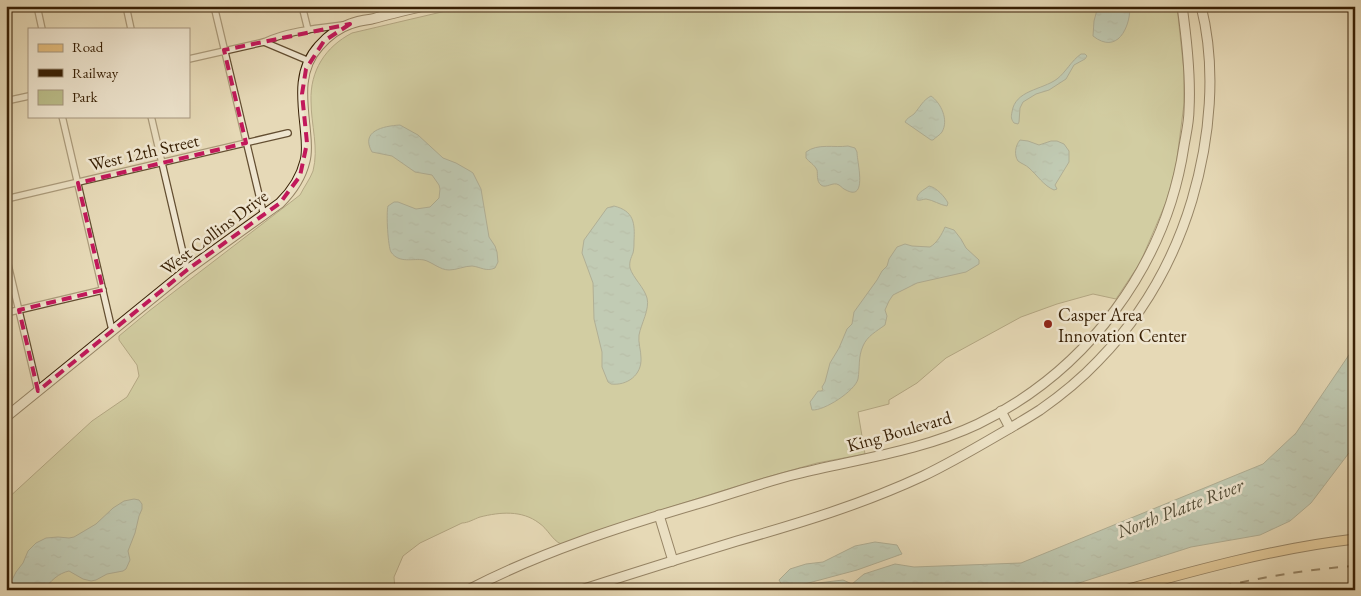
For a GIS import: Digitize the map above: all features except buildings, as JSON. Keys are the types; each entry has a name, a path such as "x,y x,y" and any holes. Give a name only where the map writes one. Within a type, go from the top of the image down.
{"main road":[{"path":"1125,590 1210,566 1355,539"}],"street":[{"path":"37,6 42,28"},
{"path":"126,6 131,28"},
{"path":"214,6 264,216"},
{"path":"302,6 308,30"},
{"name":"West Collins Drive","path":"6,417 187,270 264,216 291,192 306,160 307,143 302,94 304,77 308,61 324,41 338,30 350,24 393,10 424,6"},
{"name":"King Boulevard","path":"468,590 495,576 554,551 659,516 795,474 899,452 957,433 980,423 1020,400 1065,365 1096,335 1126,295 1159,235 1172,201 1180,173 1189,112 1188,56 1182,6"},
{"path":"581,590 808,520 866,500 922,476 974,449 1039,410 1067,389 1098,361 1120,337 1155,287 1184,226 1200,172 1210,97 1208,41 1201,6"},
{"path":"190,59 308,30 350,24"},
{"path":"264,42 308,61"},
{"path":"6,101 28,96"},
{"path":"62,118 112,330"},
{"path":"151,118 187,270"},
{"name":"West 12th Street","path":"6,199 288,134"},
{"path":"6,256 38,391"},
{"path":"6,313 103,290"},
{"path":"1001,410 1010,428"},
{"path":"659,516 673,561"}],"highlighted area":[{"path":"350,24 324,41 306,69 302,94 307,143 300,176 280,203 187,270 38,391 19,310 103,290 78,183 246,143 224,50"}],"green space":[{"path":"467,6 1177,6 1184,72 1184,104 1176,166 1167,200 1140,263 1116,299 1093,294 1021,317 946,358 917,383 889,400 889,404 858,412 865,454 817,463 760,479 561,544 542,525 525,516 503,513 480,517 462,523 420,543 403,556 394,577 395,590 6,590 6,500 92,421 127,397 139,376 137,365 119,340 119,336 300,195 312,174 315,162 311,90 316,70 327,53 334,45 352,33"}],"water":[{"path":"1098,6 1130,7 1125,30 1115,41 1101,41 1093,36"},
{"path":"1081,54 1087,56 1074,65 1066,79 1049,90 1036,94 1023,102 1020,108 1019,122 1018,124 1014,123 1012,114 1018,99 1030,91 1057,79"},
{"path":"931,96 941,107 945,122 942,132 933,140 905,122"},
{"path":"400,125 418,135 443,158 473,173 481,189 489,237 497,252 498,262 495,268 486,269 472,266 446,270 424,260 398,258 391,252 387,215 388,206 398,202 416,209 430,207 439,198 440,189 432,175 415,172 392,156 372,152 369,145 371,134 381,128"},
{"path":"1020,140 1039,145 1051,141 1064,144 1069,151 1069,162 1055,185 1057,189 1054,190 1047,186 1028,167 1018,161 1016,150"},
{"path":"848,146 855,148 857,152 860,179 857,191 845,190 837,184 821,185 818,180 817,170 806,158 806,152 821,147"},
{"path":"929,186 943,195 948,203 947,206 926,199 917,200 919,194"},
{"path":"614,206 626,211 632,219 634,246 630,268 646,294 648,302 639,335 641,364 639,370 628,381 611,384 608,382 602,367 602,352 594,319 593,283 582,253 584,240 607,208"},
{"path":"945,227 954,230 966,248 979,260 979,264 966,272 917,283 893,295 885,310 887,316 885,325 865,342 861,350 856,384 831,404 812,410 810,402 818,391 823,390 822,387 830,363 847,329 852,324 854,312 887,266 897,247 905,244 930,247 937,241"},
{"name":"North Platte River","path":"1355,346 1355,445 1311,503 1290,521 1260,535 1191,547 1057,590 749,590 761,586 783,587 779,580 790,569 806,564 823,562 855,546 875,542 897,545 902,554 857,570 801,585 843,580 852,584 864,574 895,564 914,567 1021,563 1263,464 1296,433"},
{"path":"139,500 142,504 142,509 128,551 130,560 126,569 91,581 69,571 55,578 44,590 6,590 6,587 23,563 28,551 36,543 46,538 74,537 96,524 113,508 124,501"}],"railway":[{"path":"1205,590 1317,569 1355,566"},
{"path":"1326,590 1355,586"}],"place":[{"name":"Casper Area Innovation Center","path":"1048,324"}]}
